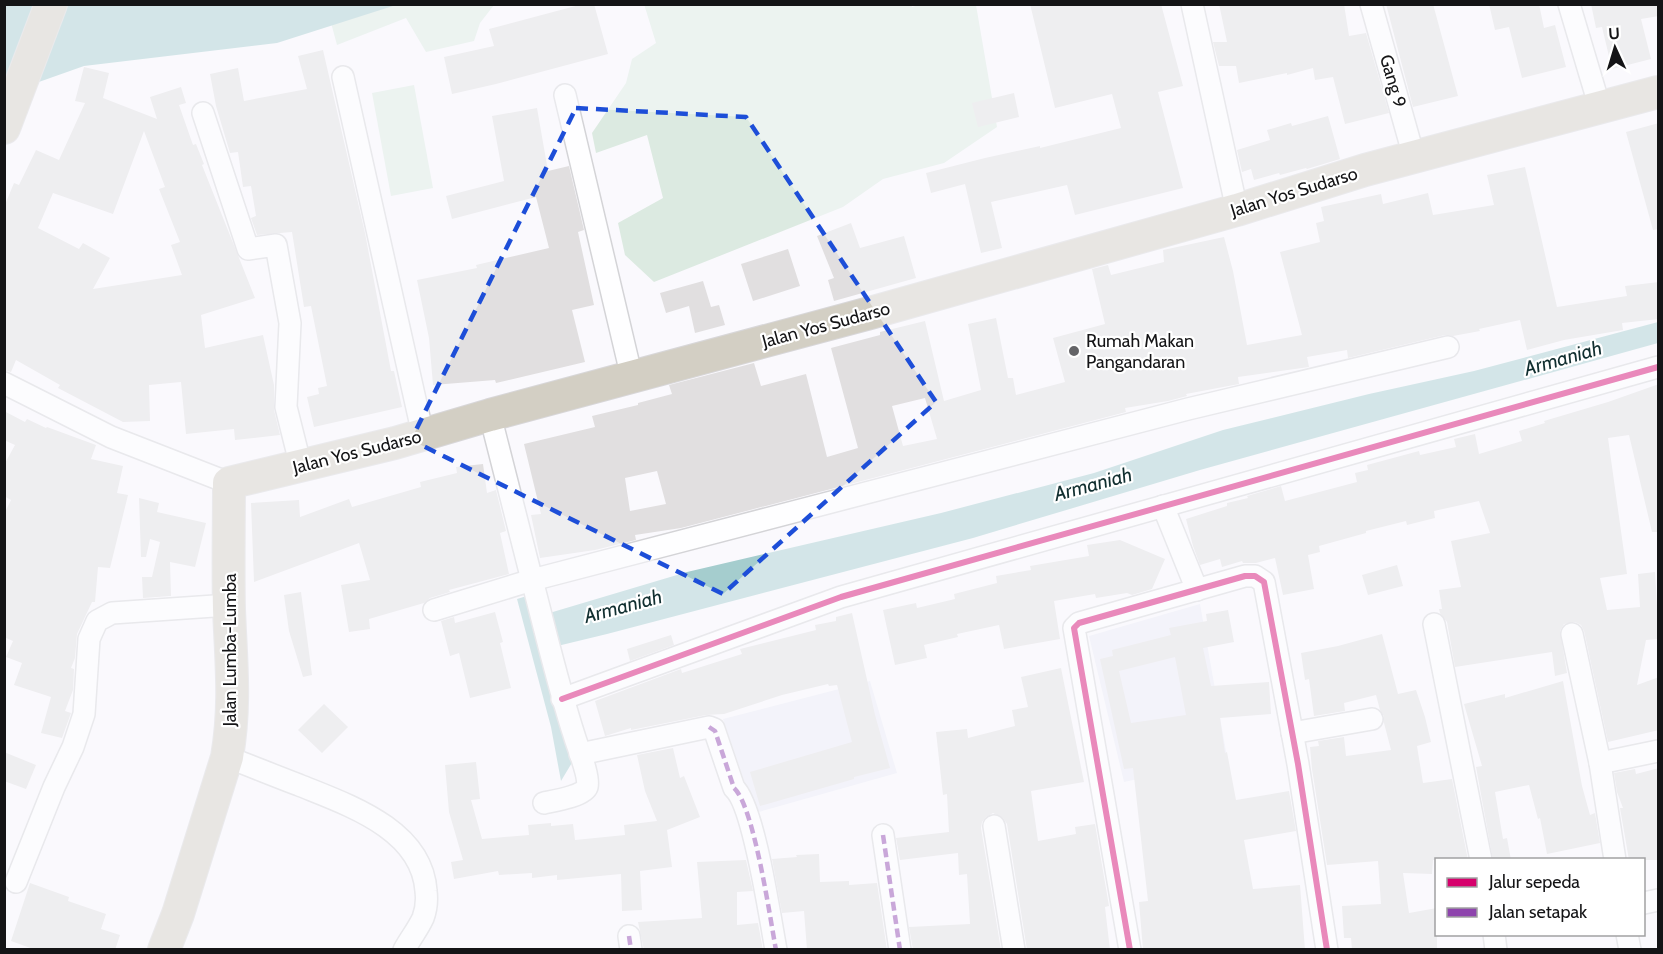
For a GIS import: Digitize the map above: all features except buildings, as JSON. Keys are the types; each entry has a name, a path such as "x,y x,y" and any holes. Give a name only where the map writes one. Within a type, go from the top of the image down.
{"highway":[{"path":"6,124 51,4"},
{"name":"Jalan Yos Sudarso","path":"228,483 301,467 632,378 1237,210 1414,157 1659,92"},
{"name":"Jalan Lumba-Lumba","path":"164,950 178,914 227,757 233,703 228,483"}],"street":[{"path":"1192,4 1237,210"},
{"name":"Gang 9","path":"1371,4 1414,157"},
{"path":"1569,4 1600,108"},
{"path":"343,77 423,435"},
{"path":"565,95 632,378"},
{"path":"203,112 248,249 276,245 290,323 286,407 301,467"},
{"path":"434,610 532,580 1188,409 1448,347"},
{"path":"562,699 841,597 1655,368"},
{"path":"4,383 111,437 228,483"},
{"path":"490,415 562,699 587,782 585,790 581,793 544,803"},
{"path":"1163,506 1197,590"},
{"path":"1130,950 1074,628 1079,623 1245,576 1255,576 1264,582 1292,734 1327,950"},
{"path":"16,882 73,747 84,714 89,639 97,621 112,613 229,605"},
{"path":"1434,624 1481,858"},
{"path":"1572,634 1600,763 1615,858"},
{"path":"1292,734 1372,719"},
{"path":"580,754 709,727 714,729 734,789 740,794 750,821 776,950"},
{"path":"1600,763 1659,751"},
{"path":"227,757 352,806 385,826 405,842 426,877 427,897 423,917 404,950"},
{"path":"994,826 1014,950"},
{"path":"883,835 900,950"}],"highlighted area":[{"path":"576,108 746,117 936,402 723,594 411,440"}],"shaded area":[{"path":"644,4 911,4 912,7 922,4 976,5 997,127 944,163 883,179 843,207 654,282 625,255 618,223 663,198 647,135 596,153 592,133 626,83 632,59 656,43"},
{"path":"352,5 494,5 480,23 474,41 426,52 406,18 337,45 330,19"},
{"path":"414,85 433,188 391,196 372,93"},
{"path":"1200,604 1257,927 1178,770 1124,782 1089,636"},
{"path":"870,681 897,773 755,813 723,719"}],"water":[{"path":"4,5 396,5 277,43 84,66 5,94"},
{"name":"Armaniah","path":"1658,322 1658,343 1200,470 973,538 545,649 573,761 561,781 551,727 517,599 530,595 536,617 687,572 941,513 1094,473 1223,430 1474,371"}],"marked path":[{"path":"709,727 715,731 734,788 748,816 760,864 776,950"},
{"path":"883,835 900,950"},
{"path":"629,936 631,950"}],"cycle path":[{"path":"562,699 841,597 1658,367"},
{"path":"1130,950 1074,628 1079,623 1245,576 1255,576 1264,582 1298,764 1327,950"}],"place":[{"name":"Rumah Makan Pangandaran","path":"1074,351"}]}
